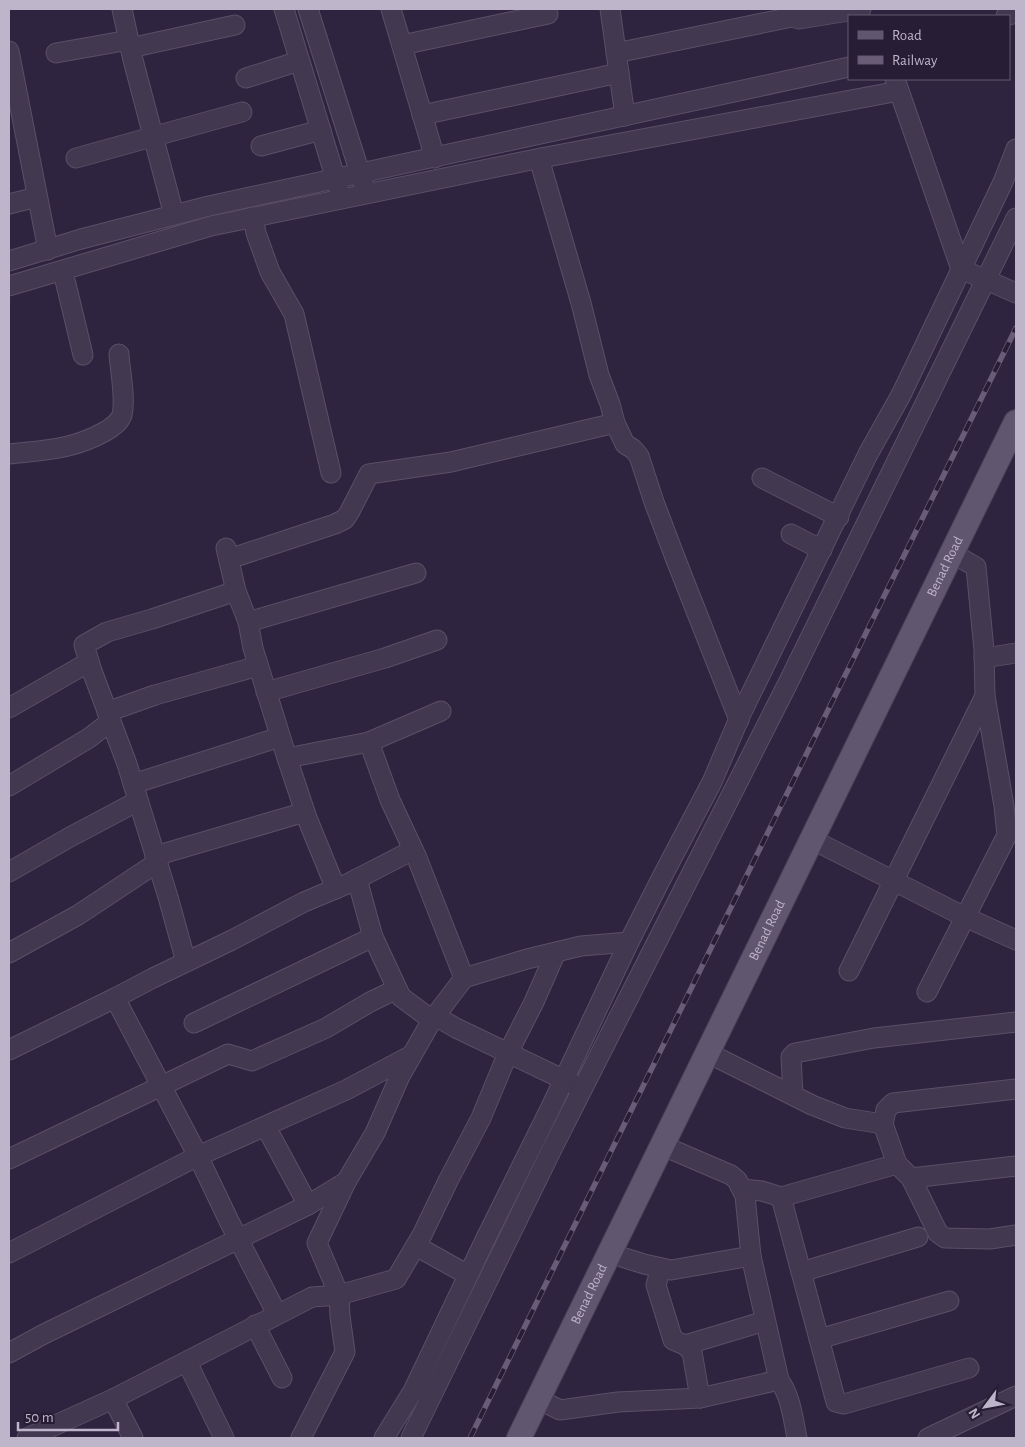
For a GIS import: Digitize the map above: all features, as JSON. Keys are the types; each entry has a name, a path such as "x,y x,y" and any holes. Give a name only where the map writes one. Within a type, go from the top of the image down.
{"main road":[{"name":"Benad Road","path":"519,1438 706,1052 1016,422"}],"street":[{"path":"122,9 174,215"},
{"path":"284,9 342,199"},
{"path":"308,9 366,194"},
{"path":"391,9 435,158"},
{"path":"610,9 625,116"},
{"path":"616,53 792,17 799,20 861,9"},
{"path":"402,45 548,14"},
{"path":"56,53 130,44 236,25"},
{"path":"9,52 15,123 37,197 48,250"},
{"path":"246,78 299,61"},
{"path":"9,261 81,239 193,210 848,68"},
{"path":"422,115 619,73"},
{"path":"9,286 198,230 253,217 897,85 961,269 1016,293"},
{"path":"76,158 242,112"},
{"path":"261,146 321,130"},
{"path":"384,1438 413,1391 629,942 712,782 739,720 868,454 901,395 1003,182 1016,149"},
{"path":"541,158 542,169 581,303 599,375 615,423 625,444 639,456 673,552 739,720"},
{"path":"9,204 37,197"},
{"path":"193,210 198,230"},
{"path":"253,217 256,233 270,272 294,314 331,472"},
{"path":"411,1438 582,1089 788,683 1016,218"},
{"path":"62,270 82,355"},
{"path":"9,453 70,447 114,426 121,417 123,403 119,354"},
{"path":"336,889 305,812 280,737 258,666 248,622 236,591 227,553 335,524 345,519 369,474 451,462 615,423"},
{"path":"762,478 839,517"},
{"path":"790,534 822,550"},
{"path":"927,992 1008,835 985,696 984,658 976,567 952,554"},
{"path":"248,622 416,573"},
{"path":"186,962 136,793 84,644 107,632 236,591"},
{"path":"266,692 385,658 437,640"},
{"path":"984,658 1016,653"},
{"path":"9,708 89,662"},
{"path":"9,786 89,738 109,716 155,695 258,666"},
{"path":"849,971 985,696"},
{"path":"287,758 369,742 440,711"},
{"path":"9,872 70,837 136,793 280,737"},
{"path":"369,742 390,800 413,850 464,978"},
{"path":"9,953 78,915 157,859 305,812"},
{"path":"812,839 965,917 1016,940"},
{"path":"9,1049 232,940 304,902 357,879 413,850"},
{"path":"357,879 373,937 401,997 434,1018 582,1089"},
{"path":"194,1023 373,937"},
{"path":"301,1438 345,1352 339,1295 317,1243 346,1182 375,1133 400,1076 434,1018 464,978 581,946 629,942"},
{"path":"27,1438 188,1362 255,1325 312,1297 339,1295 396,1279 416,1246 481,1118 508,1053 534,1002 556,952"},
{"path":"9,1159 228,1054 252,1061 326,1028 370,1002 397,989"},
{"path":"115,998 198,1156 277,1314"},
{"path":"793,1094 791,1057 795,1052 874,1038 1016,1022"},
{"path":"706,1052 812,1104 845,1118 883,1124"},
{"path":"9,1253 198,1156 346,1090 412,1055"},
{"path":"1016,1089 893,1103 886,1110 883,1124 897,1164 912,1178 938,1233 945,1238 990,1239 1016,1235"},
{"path":"266,1127 308,1205"},
{"path":"661,1146 732,1175 742,1188 745,1196 750,1256 779,1380 785,1389 797,1438"},
{"path":"742,1188 762,1191 781,1197 897,1164"},
{"path":"912,1178 1016,1166"},
{"path":"9,1352 308,1205 346,1182"},
{"path":"781,1197 836,1402 844,1404 969,1368"},
{"path":"801,1272 918,1238"},
{"path":"416,1246 468,1275"},
{"path":"608,1253 671,1270 750,1256"},
{"path":"661,1268 656,1285 673,1340 685,1345 692,1352 700,1398"},
{"path":"819,1338 949,1301"},
{"path":"685,1345 765,1321"},
{"path":"255,1325 282,1378"},
{"path":"188,1362 224,1438"},
{"path":"538,1399 560,1410 618,1402 700,1398 779,1380"},
{"path":"928,1438 1016,1396"},
{"path":"113,1399 133,1438"}],"railway":[{"path":"470,1438 1016,328"}]}
